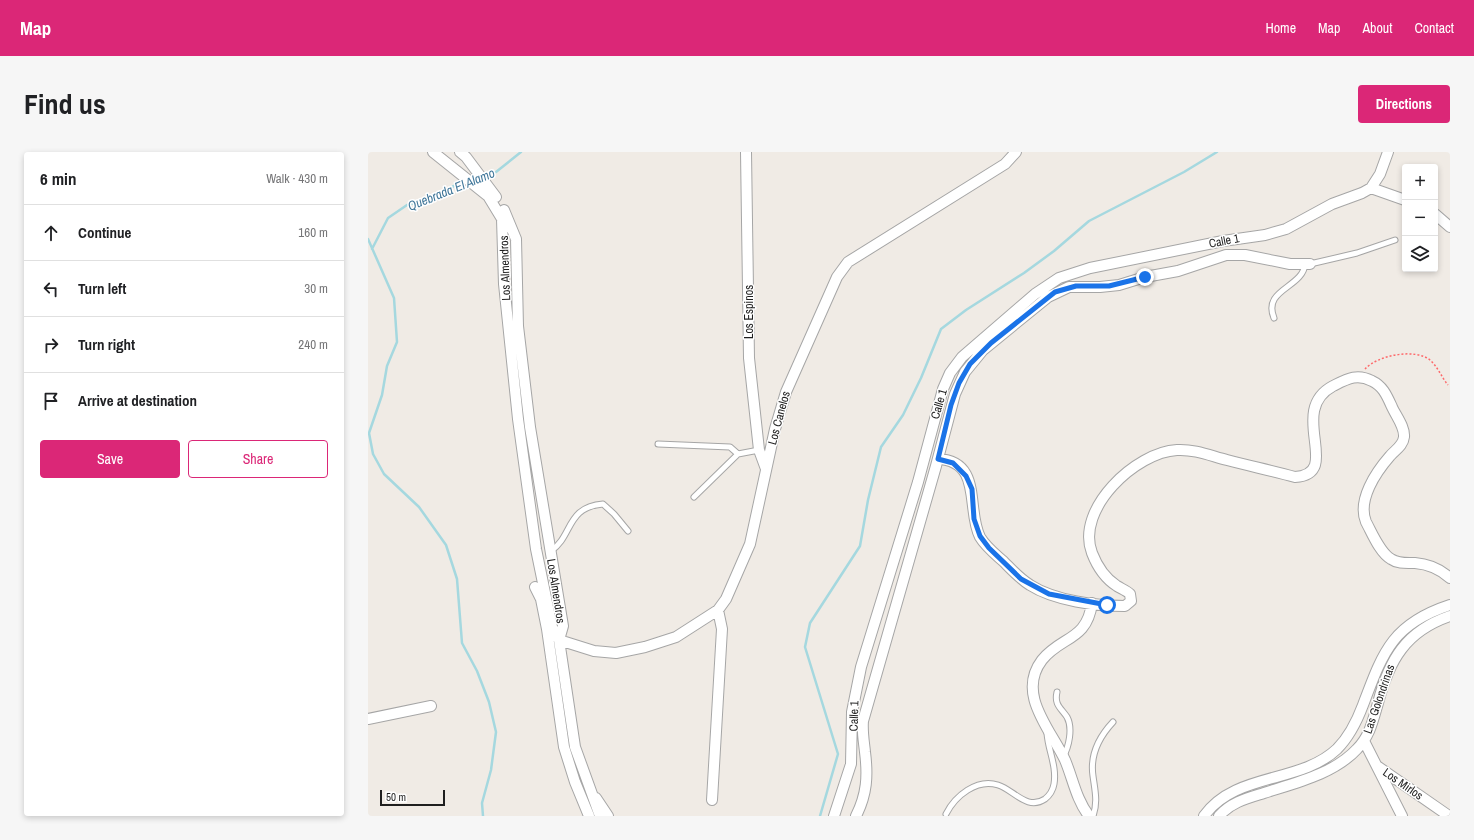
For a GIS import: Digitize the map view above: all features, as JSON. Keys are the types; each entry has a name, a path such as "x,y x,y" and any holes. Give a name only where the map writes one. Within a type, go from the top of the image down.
{"street":[{"name":"Los Almendros","path":"433,152 488,196 501,210 504,284 518,419 536,548 552,627 559,640"},
{"name":"Los Almendros","path":"460,152 480,176 501,210 516,239 518,326 539,488 563,626 559,640"},
{"name":"Los Espinos","path":"746,152 749,358 759,450 766,469"},
{"name":"Los Canelos","path":"559,640 594,651 616,653 645,647 676,636 718,610 726,599 750,544 766,469 786,392 820,312 842,269 848,262 885,238 1005,164 1016,152"},
{"path":"1388,152 1380,174 1371,188 1402,199"},
{"name":"Calle 1","path":"834,816 851,764 854,698 861,667 918,482 943,389 950,372 962,357 1042,288 1069,274 1276,232 1292,226 1332,204 1362,193 1371,188"},
{"path":"1438,217 1450,228"},
{"path":"856,816 864,799 867,782 862,733 863,721 938,459 955,394 970,364 991,343 1055,292 1069,287 1100,287 1119,285 1145,277 1178,271 1226,254 1245,255 1280,263 1307,264"},
{"path":"938,459 953,463 966,476 973,496 973,510 976,528 984,543 1021,579 1039,590 1060,597 1092,603 1125,606 1131,601 1129,592 1114,584 1100,569 1091,552 1089,539 1090,526 1098,506 1110,489 1130,471 1155,454 1179,450 1203,453 1295,477 1304,476 1314,468 1317,460 1317,446 1312,423 1313,411 1318,400 1330,388 1352,376 1360,377 1375,382 1385,392 1404,433 1402,444 1384,463 1370,487 1364,506 1367,522 1384,552 1391,560 1400,563 1427,565 1440,570 1450,578"},
{"path":"528,492 539,488"},
{"path":"535,587 541,599 547,630 564,747 575,782 589,816"},
{"path":"1089,816 1079,800 1063,757 1034,700 1033,686 1036,672 1047,655 1081,630 1088,619 1092,603"},
{"path":"1204,816 1214,804 1226,795 1252,784 1315,763 1336,750 1353,730 1378,664 1390,644 1403,630 1418,619 1450,605"},
{"path":"712,800 722,629 718,610"},
{"name":"Las Golondrinas","path":"1219,816 1227,808 1238,801 1301,781 1340,764 1351,756 1364,741 1371,729 1381,691 1390,665 1395,657 1407,642 1422,630 1450,616"},
{"path":"559,640 575,747 594,794 600,816"},
{"path":"368,719 431,706"},
{"path":"1364,741 1402,816"},
{"name":"Los Mirlos","path":"1377,766 1449,816"},
{"path":"594,794 608,816"}],"lane":[{"path":"1274,318 1271,310 1275,297 1301,276 1307,264 1357,253 1395,240"},
{"path":"658,444 730,447 738,454"},
{"path":"694,497 738,454 759,450"},
{"path":"550,551 556,547 575,517 590,505 603,504 614,514 628,531"},
{"path":"1057,692 1057,704 1067,717 1069,726 1068,747 1063,757"},
{"path":"1093,816 1096,801 1093,770 1094,754 1103,734 1113,722"},
{"path":"946,814 953,803 962,794 984,784 999,786 1014,796 1029,802 1038,802 1046,798 1052,792 1055,779 1047,728"}],"path":[{"path":"1360,377 1368,366 1383,358 1417,355 1425,357 1433,363 1448,385"}],"waterway":[{"name":"Quebrada El Alamo","path":"483,175 496,172 521,152"},
{"path":"820,816 838,754 805,647 810,623 860,546 868,500 881,447 903,415 921,378 941,329 966,310 1024,273 1054,251 1089,221 1184,172 1217,152"},
{"name":"Quebrada El Alamo","path":"372,249 388,218 407,205 419,202 465,181"},
{"path":"368,239 394,298 397,342 387,366 382,395 369,433 373,454 384,474 419,507 446,545 457,579 462,643 477,671 489,702 496,732 491,770 482,803 483,816"}],"route":[{"path":"1107,605 1049,594 1021,579 984,543 980,536 974,519 972,489 966,476 958,466 948,461 938,459 951,405 959,383 970,364 983,350 1055,292 1076,286 1100,287 1119,285 1145,277"}]}
